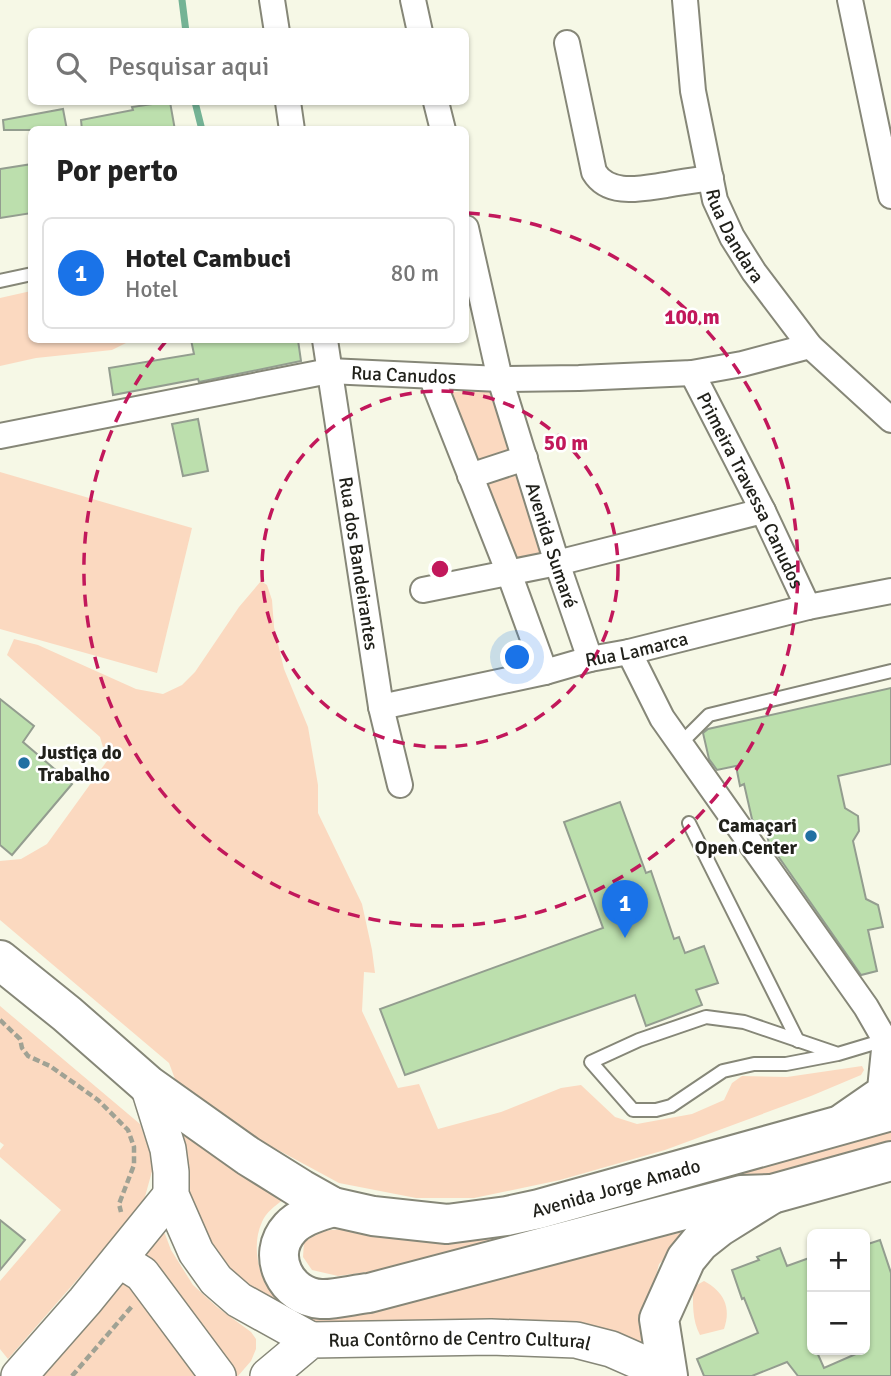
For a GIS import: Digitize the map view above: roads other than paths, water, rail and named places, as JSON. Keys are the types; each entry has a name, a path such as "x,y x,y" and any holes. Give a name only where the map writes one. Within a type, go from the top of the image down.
{"main road":[{"name":"Avenida Jorge Amado","path":"0,960 148,1085 248,1156 333,1206 373,1216 447,1224 507,1216 552,1206 888,1112"},
{"path":"333,1206 300,1219 288,1230 280,1248 279,1264 284,1276 297,1292 320,1299 369,1293 741,1195 772,1194 891,1161"},
{"path":"668,1376 659,1319 686,1259 700,1242 719,1227 772,1194"}],"street":[{"path":"272,0 276,28"},
{"path":"413,0 419,28"},
{"name":"Rua Dandara","path":"685,0 694,91 715,200 732,237 754,272 810,346 891,420"},
{"path":"850,0 884,133 891,196"},
{"path":"567,43 594,172 598,179 612,187 630,190 711,178"},
{"path":"288,105 291,126"},
{"path":"437,105 442,126"},
{"name":"Avenida Sumaré","path":"469,242 500,379 590,659"},
{"name":"Rua dos Bandeirantes","path":"324,343 381,707 400,785"},
{"name":"Rua Canudos","path":"0,436 329,371 500,379 692,373 742,364 810,346"},
{"name":"Primeira Travessa Canudos","path":"692,373 808,607"},
{"path":"430,376 509,573 545,672"},
{"path":"470,475 525,458"},
{"path":"423,590 557,563 763,512"},
{"name":"Rua Lamarca","path":"381,707 545,672 808,607 891,591"},
{"path":"629,652 662,718 888,1039 880,1089 815,1133"},
{"path":"148,1085 169,1149 171,1195 196,1252 216,1280 239,1300 311,1340"},
{"path":"19,1376 120,1260 171,1195"},
{"path":"120,1260 142,1274 218,1376"},
{"name":"Rua Contôrno de Centro Cultural","path":"268,1376 311,1340 491,1337 576,1340 611,1349 645,1364 652,1376"}],"lane":[{"path":"0,281 28,275"},
{"path":"680,744 709,715 891,671"},
{"path":"689,823 798,1041"},
{"path":"838,1055 744,1023 706,1017 639,1040 591,1062 633,1110 656,1110 671,1106 723,1071 754,1064 786,1064 838,1055 888,1039"}],"waterway":[{"path":"182,0 186,28"},
{"path":"196,105 201,126"}],"place":[{"name":"Justiça do Trabalho","path":"24,763"},
{"name":"Camaçari Open Center","path":"811,836"},
{"name":"Hotel Cambuci","path":"625,938"}]}
